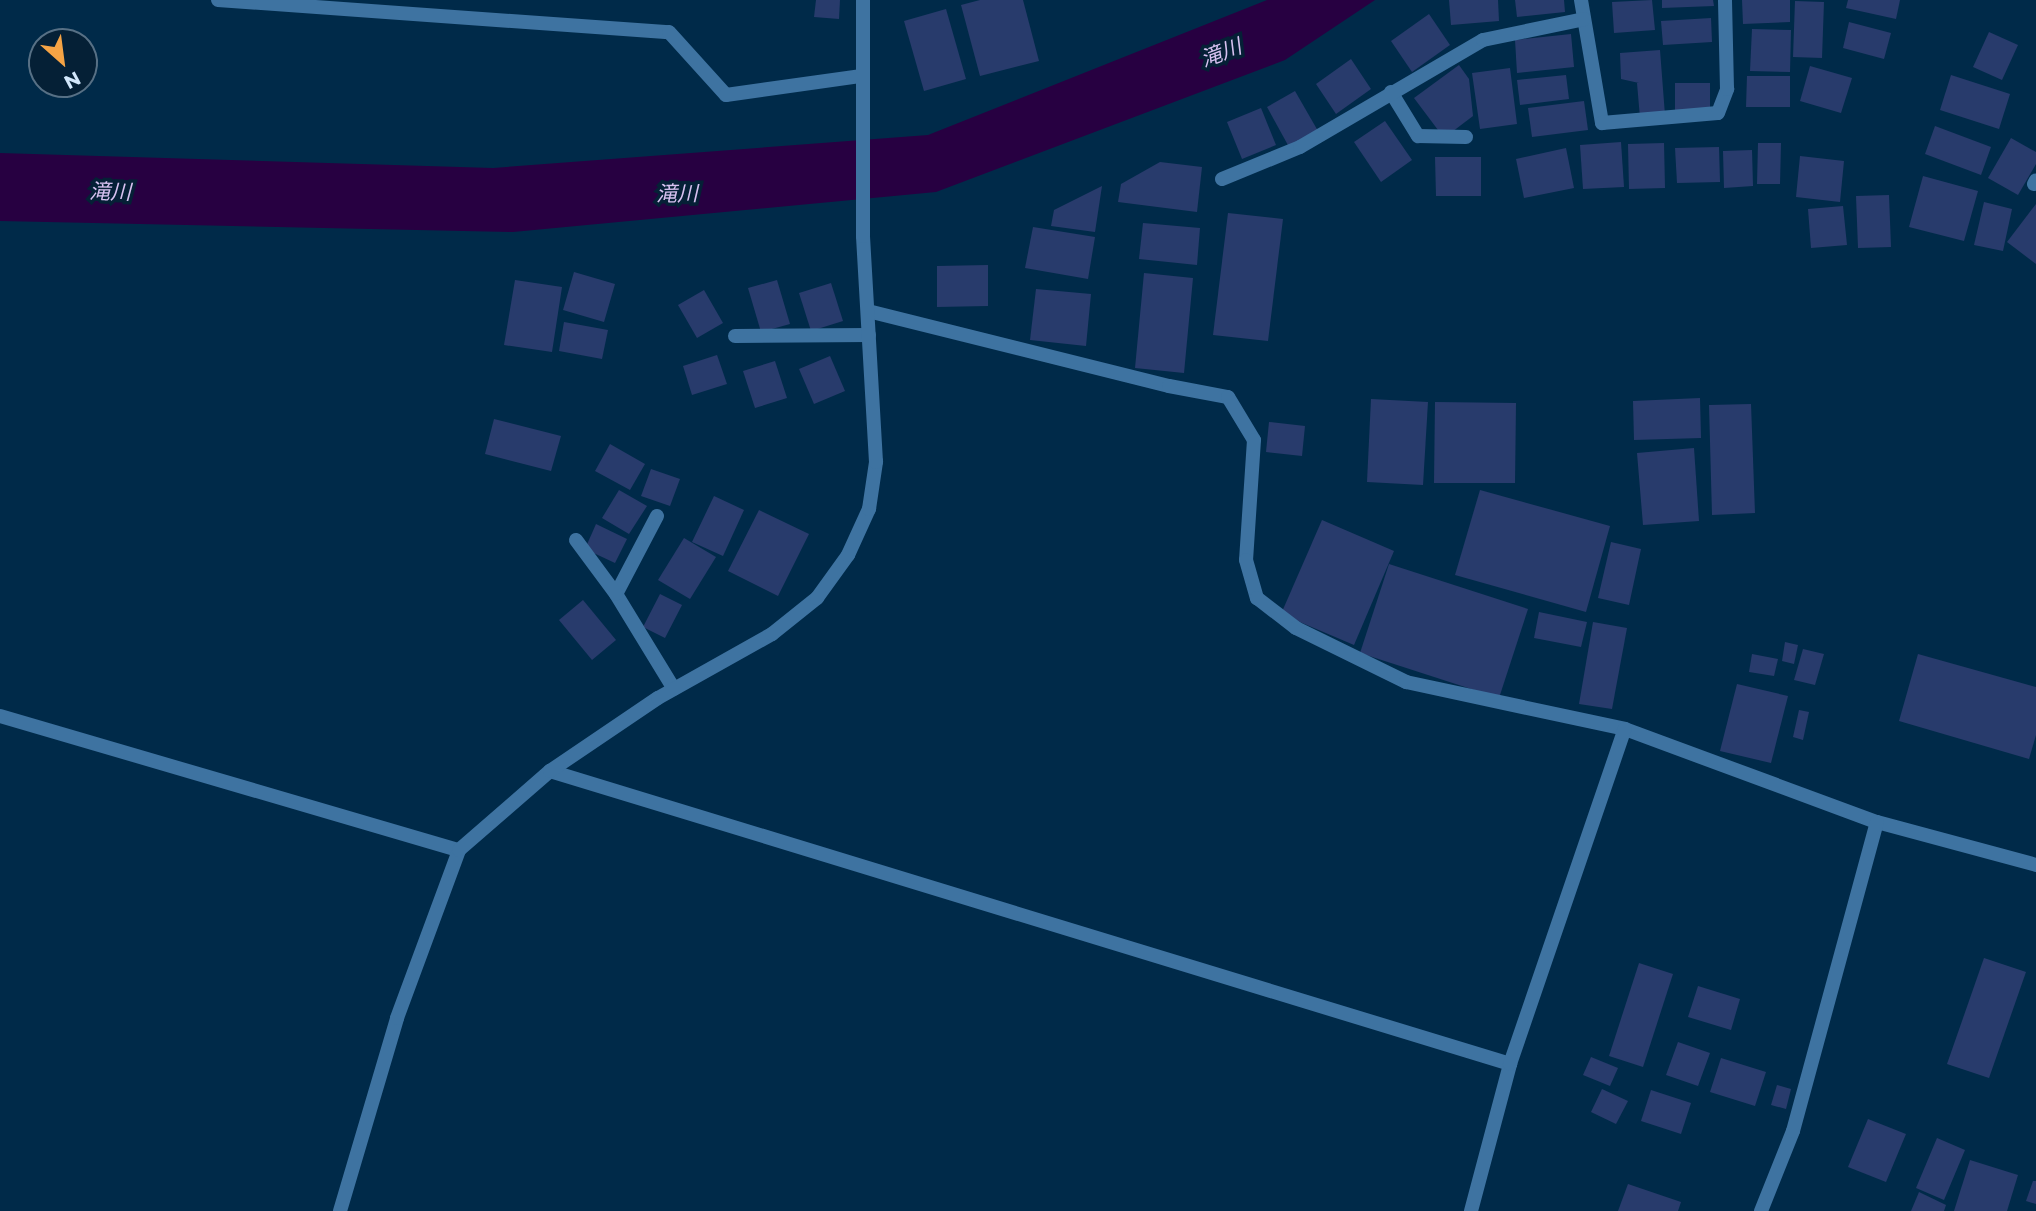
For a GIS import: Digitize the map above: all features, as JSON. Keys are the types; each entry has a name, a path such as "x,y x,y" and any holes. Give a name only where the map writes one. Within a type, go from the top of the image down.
{"street":[{"path":"218,0 669,32 726,94 862,76"},
{"path":"340,1211 397,1018 459,850 550,771 674,689 772,634 817,598 848,555 869,509 876,462 863,236 863,0"},
{"path":"1581,0 1602,123 1718,113 1727,89 1725,0"},
{"path":"1222,179 1300,147 1483,40 1584,19"},
{"path":"1391,92 1418,136 1466,137"},
{"path":"867,312 1169,386 1228,397 1254,440 1247,560 1257,598 1296,628 1406,682 1625,729 1877,822 2036,865"},
{"path":"735,336 869,335"},
{"path":"616,594 657,516"},
{"path":"576,540 616,594 674,689"},
{"path":"0,716 459,850"},
{"path":"1471,1211 1510,1064 1625,729"},
{"path":"550,771 1510,1064"},
{"path":"1761,1211 1793,1131 1877,822"}],"water":[{"name":"滝川","path":"1267,0 1375,0 1285,60 936,192 513,232 0,221 0,153 493,168 928,135"}],"building":[{"path":"816,0 840,0 839,19 814,17"},
{"path":"980,0 1023,0 1039,61 980,76 961,5"},
{"path":"1449,0 1498,0 1499,21 1451,25"},
{"path":"1515,0 1564,0 1565,12 1517,17"},
{"path":"1652,0 1655,30 1614,33 1612,2"},
{"path":"1662,0 1713,0 1714,6 1662,8"},
{"path":"1742,0 1790,0 1790,22 1743,24"},
{"path":"1848,0 1900,0 1896,19 1846,8"},
{"path":"1795,1 1824,2 1822,58 1793,57"},
{"path":"946,9 966,79 924,91 904,21"},
{"path":"1429,14 1450,45 1412,72 1391,41"},
{"path":"1711,18 1712,42 1663,45 1661,21"},
{"path":"1849,22 1891,33 1884,59 1843,48"},
{"path":"1752,29 1791,30 1790,72 1750,71"},
{"path":"1989,32 2018,45 2002,80 1973,67"},
{"path":"1571,34 1574,67 1517,73 1515,40"},
{"path":"1660,50 1665,115 1640,118 1639,83 1621,79 1620,53"},
{"path":"1351,59 1371,89 1336,114 1316,84"},
{"path":"1459,65 1469,79 1473,116 1444,138 1414,98"},
{"path":"1810,66 1852,78 1841,113 1800,101"},
{"path":"1510,68 1517,124 1480,129 1472,73"},
{"path":"1566,75 1569,99 1520,105 1517,80"},
{"path":"1951,75 2010,94 1999,129 1940,110"},
{"path":"1747,76 1790,76 1790,107 1746,107"},
{"path":"1675,83 1710,83 1710,111 1675,111"},
{"path":"1295,91 1318,131 1289,147 1267,107"},
{"path":"1584,101 1588,130 1532,137 1528,108"},
{"path":"1261,108 1276,145 1242,159 1227,122"},
{"path":"1385,121 1412,160 1381,182 1354,142"},
{"path":"1935,126 1991,147 1981,175 1925,154"},
{"path":"2011,138 2036,152 2036,164 2018,195 1988,178"},
{"path":"1621,142 1624,187 1583,189 1580,145"},
{"path":"1664,143 1665,188 1629,189 1628,144"},
{"path":"1758,143 1781,143 1780,184 1757,184"},
{"path":"1719,147 1720,182 1677,183 1675,148"},
{"path":"1566,148 1574,188 1524,198 1516,159"},
{"path":"1752,150 1753,186 1724,188 1723,151"},
{"path":"1800,156 1844,161 1840,202 1796,197"},
{"path":"1435,157 1481,157 1481,196 1436,196"},
{"path":"1160,162 1202,167 1197,212 1118,202 1121,184"},
{"path":"1923,176 1978,191 1964,241 1909,227"},
{"path":"1102,186 1095,232 1051,226 1054,210"},
{"path":"1889,195 1891,247 1858,248 1856,196"},
{"path":"1984,202 2012,209 2003,251 1974,245"},
{"path":"2036,204 2036,264 2007,242"},
{"path":"1843,206 1847,245 1811,248 1808,209"},
{"path":"1228,213 1283,219 1268,341 1213,335"},
{"path":"1143,223 1200,228 1197,265 1139,259"},
{"path":"1033,227 1095,237 1088,279 1025,268"},
{"path":"988,265 988,306 937,307 937,266"},
{"path":"574,272 615,284 604,322 563,310"},
{"path":"1144,273 1193,278 1184,373 1135,368"},
{"path":"515,280 562,287 552,352 504,345"},
{"path":"777,280 790,324 761,332 748,288"},
{"path":"831,283 843,321 811,331 799,293"},
{"path":"1036,289 1091,294 1086,346 1030,340"},
{"path":"704,290 723,323 697,338 678,305"},
{"path":"564,322 608,330 602,359 559,351"},
{"path":"717,355 727,384 692,395 683,366"},
{"path":"830,356 845,391 814,404 799,369"},
{"path":"775,361 787,398 755,408 743,371"},
{"path":"1700,398 1701,438 1634,440 1633,401"},
{"path":"1371,399 1428,402 1423,485 1367,482"},
{"path":"1435,402 1516,403 1515,483 1434,483"},
{"path":"1751,404 1755,513 1712,515 1709,405"},
{"path":"494,419 561,436 551,471 485,454"},
{"path":"1269,422 1305,426 1302,456 1266,452"},
{"path":"610,444 645,464 630,490 595,471"},
{"path":"1694,448 1699,521 1643,525 1637,453"},
{"path":"651,469 680,479 670,506 641,496"},
{"path":"619,490 647,506 629,534 602,518"},
{"path":"1480,490 1610,526 1586,612 1455,575"},
{"path":"714,496 744,510 723,556 692,542"},
{"path":"759,510 809,534 778,596 728,571"},
{"path":"1322,520 1394,551 1354,645 1281,614"},
{"path":"596,524 627,539 615,563 585,549"},
{"path":"684,538 716,557 690,599 658,580"},
{"path":"1611,542 1641,549 1629,605 1598,598"},
{"path":"1389,564 1528,609 1499,698 1360,653"},
{"path":"660,594 682,605 665,638 643,627"},
{"path":"583,600 616,640 592,660 559,620"},
{"path":"1539,612 1587,622 1581,647 1534,638"},
{"path":"1593,622 1627,628 1612,709 1579,704"},
{"path":"1785,642 1798,645 1794,664 1782,661"},
{"path":"1803,649 1824,654 1815,685 1794,680"},
{"path":"1752,654 1778,659 1774,676 1749,672"},
{"path":"1918,654 2036,687 2036,735 2029,759 1899,721"},
{"path":"1737,684 1788,696 1771,763 1720,751"},
{"path":"1799,710 1809,712 1803,740 1793,737"},
{"path":"1984,958 2026,972 1989,1078 1947,1064"},
{"path":"1639,963 1673,974 1643,1067 1609,1056"},
{"path":"1698,986 1740,999 1731,1030 1688,1017"},
{"path":"1678,1042 1710,1053 1698,1086 1666,1075"},
{"path":"1591,1057 1618,1068 1610,1086 1583,1075"},
{"path":"1721,1058 1766,1072 1755,1106 1710,1092"},
{"path":"1777,1085 1791,1089 1786,1109 1771,1105"},
{"path":"1602,1089 1628,1101 1616,1124 1591,1112"},
{"path":"1651,1090 1691,1103 1681,1134 1641,1121"},
{"path":"1868,1119 1906,1134 1886,1182 1848,1167"},
{"path":"1937,1138 1965,1150 1944,1200 1916,1188"},
{"path":"1970,1160 2018,1175 2007,1211 1954,1211"},
{"path":"2033,1181 2036,1181 2036,1204 2026,1201"},
{"path":"1628,1184 1681,1202 1678,1211 1618,1211"},
{"path":"1919,1192 1946,1205 1944,1211 1911,1211"}]}
